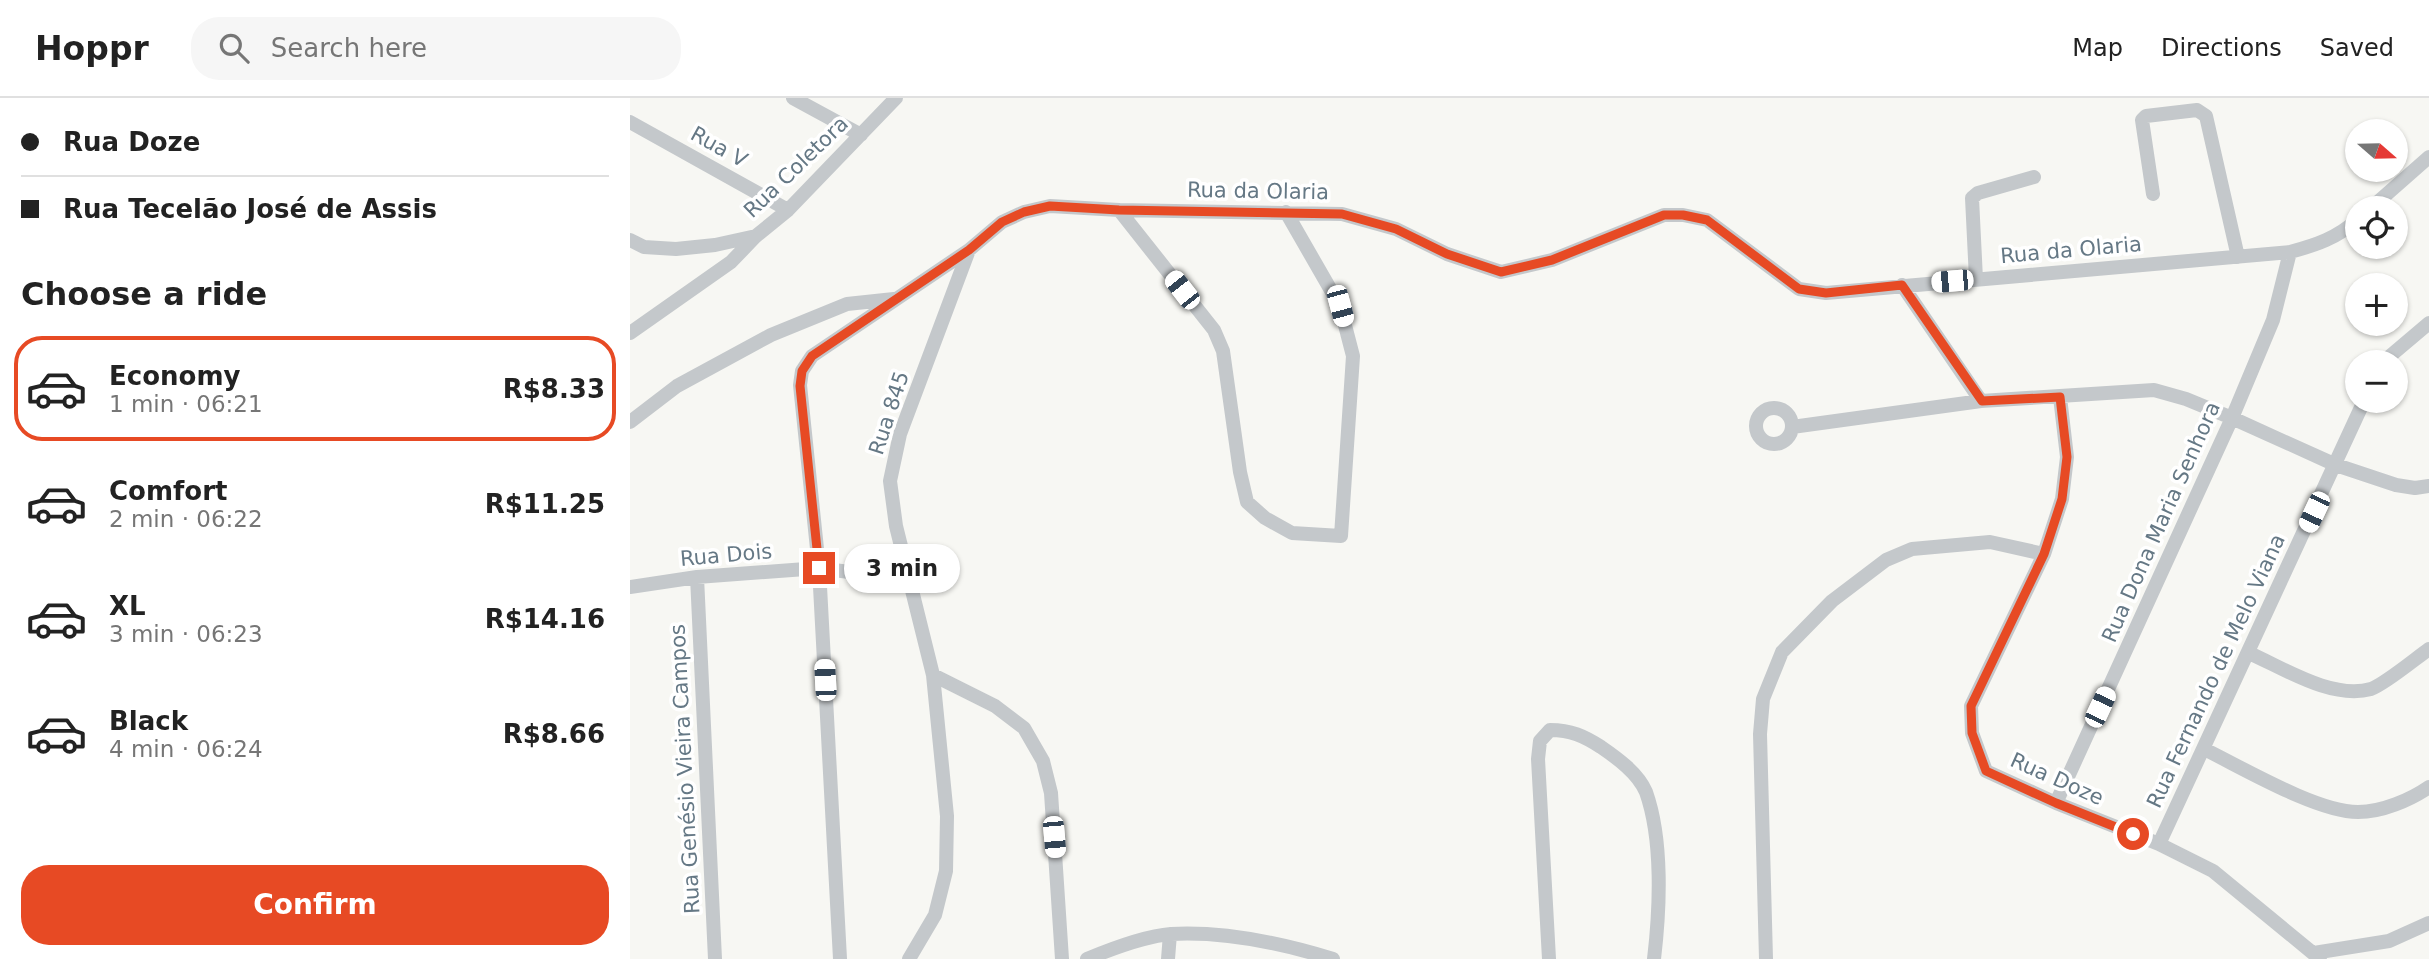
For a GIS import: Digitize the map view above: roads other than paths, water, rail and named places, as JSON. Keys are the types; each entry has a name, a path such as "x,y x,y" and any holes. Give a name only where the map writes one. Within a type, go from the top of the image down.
{"street":[{"path":"793,98 861,135"},
{"name":"Rua Coletora","path":"630,240 643,247 676,249 715,245 756,236 788,210 896,98"},
{"path":"2153,194 2142,120 2146,116 2197,110 2202,112 2206,116 2238,257"},
{"name":"Rua V","path":"630,122 788,210"},
{"path":"2385,196 2429,157"},
{"path":"1976,279 1971,204 1974,194 2034,177"},
{"name":"Rua da Olaria","path":"819,568 800,386 802,371 812,356 969,250 1002,222 1024,212 1050,206 1119,210 1342,214 1396,229 1447,254 1501,272 1552,260 1664,215 1683,215 1707,220 1799,289 1826,293 2290,252 2317,245 2345,231"},
{"path":"1119,210 1214,330 1223,351 1240,472 1247,502 1265,518 1292,533 1341,536 1353,356 1340,306 1286,212"},
{"path":"630,333 731,262 756,236"},
{"name":"Rua 845","path":"908,959 935,915 946,871 947,816 933,675 897,526 890,481 900,434 969,250"},
{"name":"Rua Dona Maria Senhora","path":"2056,803 2232,418 2273,320 2290,252"},
{"path":"1902,285 1982,401"},
{"path":"630,422 677,386 771,335 847,304 897,299"},
{"path":"2397,350 2429,323"},
{"path":"1792,426 1982,401 2154,390 2186,399 2336,465 2396,485 2415,488 2429,486"},
{"path":"1766,959 1760,734 1763,699 1782,652 1832,601 1886,560 1912,549 1990,542 2044,554 2062,499 2067,457 2060,397"},
{"name":"Rua Fernando de Melo Viana","path":"2159,845 2359,413"},
{"name":"Rua Doze","path":"2044,554 1971,706 1972,733 1986,771 2213,871 2317,956"},
{"path":"819,568 840,959"},
{"name":"Rua Dois","path":"630,587 698,577 819,568 909,580"},
{"name":"Rua Genésio Vieira Campos","path":"698,577 715,959"},
{"path":"2249,653 2331,690 2351,691 2373,688 2429,649"},
{"path":"933,675 995,706 1024,728 1043,761 1051,793 1062,959"},
{"path":"1549,959 1538,759 1540,741 1550,730 1567,730 1583,736 1622,761 1645,790 1654,832 1658,879 1654,959"},
{"path":"2204,749 2333,809 2360,813 2392,806 2429,787"},
{"path":"2317,956 2389,941 2429,923"},
{"path":"1087,959 1170,934 1244,938 1333,959"},
{"path":"1168,959 1170,934"}]}
